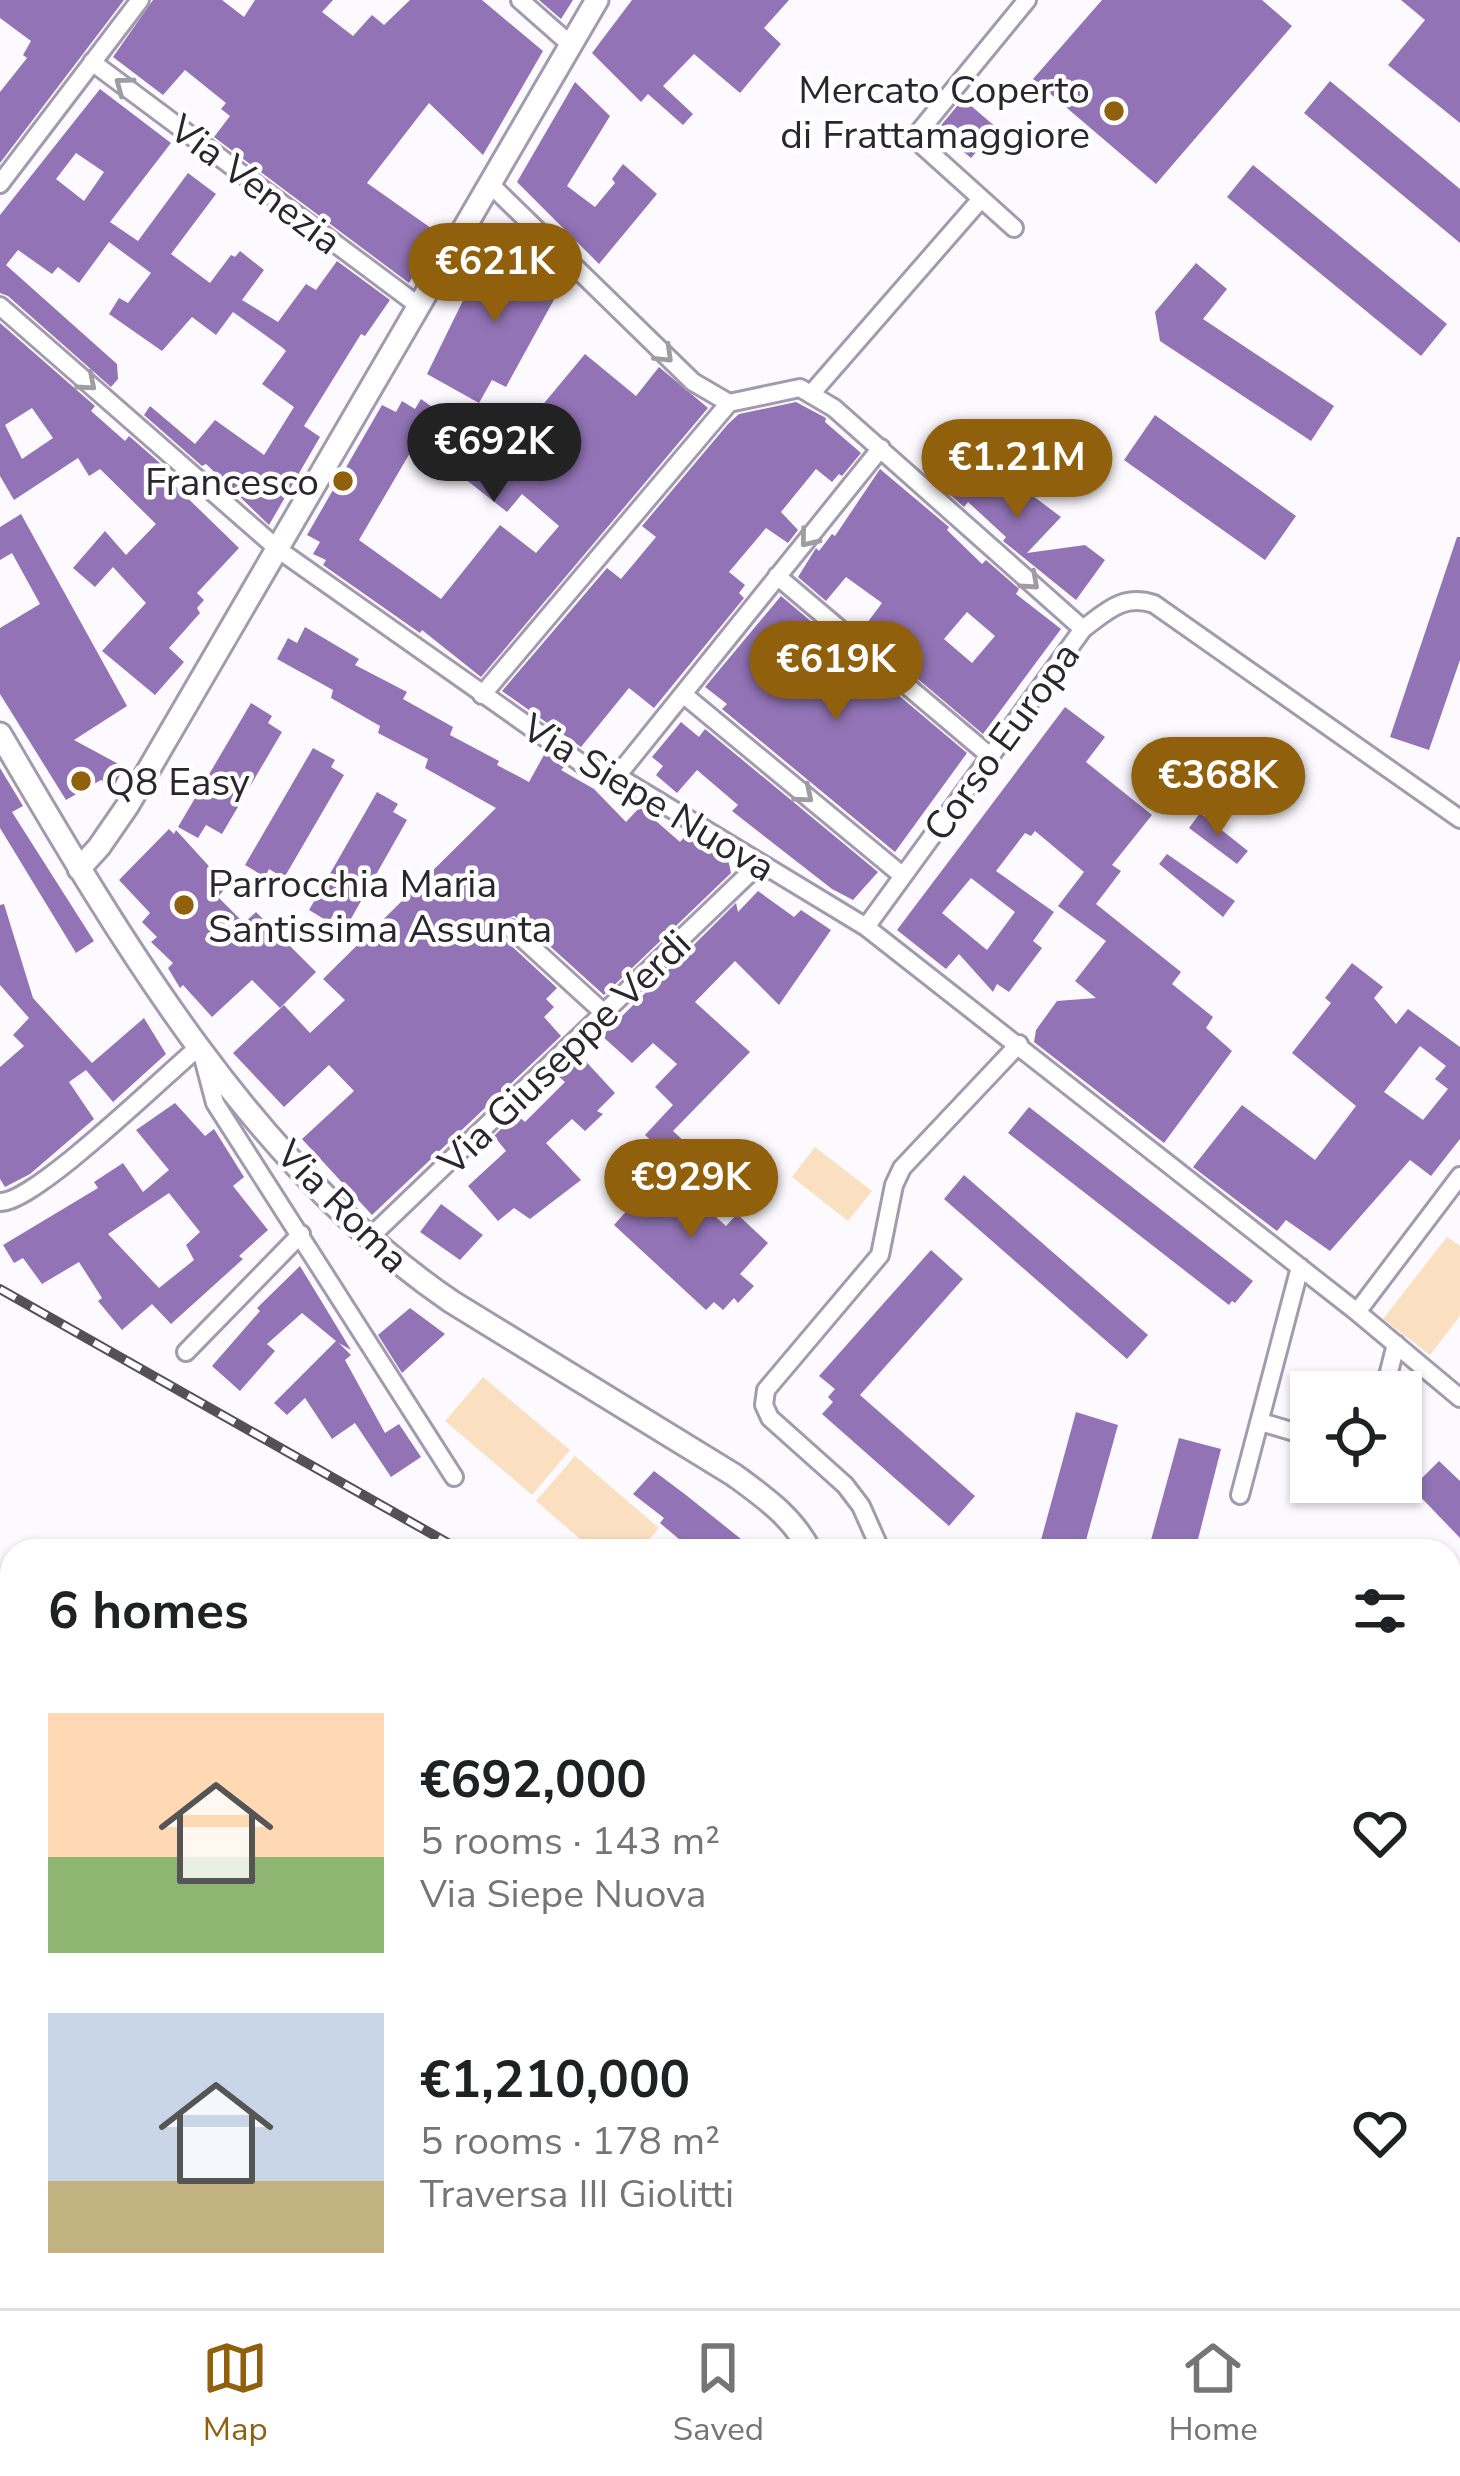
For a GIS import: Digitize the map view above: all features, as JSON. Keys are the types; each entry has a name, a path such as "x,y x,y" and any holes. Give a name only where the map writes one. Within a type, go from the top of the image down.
{"street":[{"path":"0,184 140,0"},
{"path":"520,0 571,45"},
{"path":"79,868 128,805 597,0"},
{"path":"1014,228 914,138 1027,0"},
{"name":"Via Venezia","path":"92,62 419,306"},
{"path":"491,185 693,382 729,403"},
{"path":"811,394 981,199"},
{"name":"Via Siepe Nuova","path":"0,306 279,550 584,765 616,776 866,927 1460,1398"},
{"path":"482,694 729,403 800,388 834,408 881,448 1083,629"},
{"path":"616,776 881,448"},
{"path":"778,576 991,756"},
{"name":"Corso Europa","path":"866,927 1083,629 1118,602 1138,599 1154,604 1458,812"},
{"path":"682,694 903,876"},
{"name":"Via Roma","path":"0,734 79,868 200,1046 304,1174 368,1239 452,1302 734,1475 775,1505 801,1539"},
{"name":"Via Giuseppe Verdi","path":"368,1239 759,864"},
{"path":"512,929 604,1014"},
{"path":"876,1539 845,1485 770,1418 764,1405 766,1390 880,1255 902,1168 1018,1044"},
{"path":"0,1202 12,1203 49,1178 200,1046 215,1103 454,1477"},
{"path":"1357,1312 1460,1176"},
{"path":"186,1352 302,1234"},
{"path":"1240,1495 1300,1267"},
{"path":"1389,1371 1396,1344"},
{"path":"1261,1422 1290,1430"}],"shaded area":[{"path":"815,1147 872,1191 848,1221 792,1177"},
{"path":"1447,1237 1460,1246 1460,1316 1430,1355 1383,1319"},
{"path":"483,1377 570,1450 532,1495 445,1421"},
{"path":"575,1456 659,1528 649,1539 580,1539 536,1501"}],"building":[{"path":"0,0 124,0 0,163 0,92 27,58 23,55 31,41 0,18"},
{"path":"153,0 222,0 244,17 255,0 333,0 322,12 353,36 372,15 384,25 410,0 482,0 543,51 483,155 429,103 367,183 438,233 409,283 214,137 230,116 221,109 226,103 185,70 163,95 113,57"},
{"path":"539,0 573,0 561,19"},
{"path":"632,0 789,0 764,28 781,44 740,93 694,54 663,86 693,114 683,125 648,94 641,102 592,53"},
{"path":"1102,0 1262,0 1292,26 1156,184 1033,79"},
{"path":"1401,0 1460,0 1460,123 1388,65 1425,20"},
{"path":"1330,81 1460,189 1460,243 1304,113"},
{"path":"575,82 610,116 567,186 595,207 615,183 612,179 623,164 657,194 599,264 517,182"},
{"path":"100,89 171,143 110,222 138,241 188,173 216,194 171,254 210,283 231,255 240,251 264,270 242,300 278,322 306,284 316,290 337,261 390,300 365,336 361,334 304,426 320,437 269,525 206,464 202,466 144,415 150,406 195,444 215,420 264,455 294,407 262,384 286,351 233,312 216,335 192,317 162,351 109,314 119,298 128,303 151,273 109,242 79,283 58,267 52,274 18,250 6,265 117,364 118,379 111,387 0,293 0,215","holes":["76,153 104,172 84,201 56,179"]},
{"path":"963,99 997,128 971,158 937,130"},
{"path":"1253,165 1447,324 1421,356 1227,197"},
{"path":"500,245 552,273 551,278 562,285 506,387 492,380 479,403 427,374 476,274 482,278"},
{"path":"1196,263 1227,289 1203,319 1334,406 1311,441 1160,341 1155,312"},
{"path":"0,323 95,406 91,411 125,441 129,436 176,477 169,480 239,548 197,593 204,600 197,608 200,613 169,648 184,662 155,695 102,651 146,603 113,567 95,587 73,568 105,531 126,555 156,524 100,469 89,476 78,458 14,500 0,476","holes":["32,408 53,438 22,459 5,425"]},
{"path":"585,354 636,396 659,367 708,408 481,677 422,630 420,633 323,565 326,560 313,554 320,542 307,535 382,405 396,412 402,401 415,409 421,399 500,456","holes":["417,441 507,512 522,494 559,526 536,553 500,525 441,599 359,540"]},
{"path":"796,402 826,418 861,453 832,482 816,469 781,512 798,530 788,543 766,528 729,572 745,585 739,593 744,598 654,708 629,688 581,747 502,691 607,568 621,579 656,537 642,526 728,424 739,414"},
{"path":"1155,415 1296,516 1265,560 1124,460"},
{"path":"938,447 983,484 997,469 1061,517 1027,553 1085,545 1105,560 1076,600 1003,541 1006,537 968,502 964,507 922,469"},
{"path":"880,469 949,527 982,564 986,560 1019,589 1016,594 1061,629 983,734 861,631 882,603 846,577 826,601 798,577 816,548 819,551 835,536","holes":["967,612 995,636 972,663 944,639"]},
{"path":"21,514 127,706 74,740 124,767 114,787 101,780 66,800 0,694 0,628 40,604 12,553 0,560 0,527"},
{"path":"1457,537 1460,660 1429,750 1390,737"},
{"path":"781,596 967,753 895,852 722,709 727,704 705,687"},
{"path":"305,627 359,659 355,665 407,692 403,699 453,727 450,735 499,761 497,765 529,782 545,753 564,767 561,770 594,789 626,822 640,807 680,842 686,835 728,859 731,873 604,995 521,920 514,916 503,920 499,927 503,938 557,988 546,999 554,1007 544,1017 561,1036 372,1215 302,1139 354,1091 329,1065 284,1107 233,1053 284,1005 310,1033 345,1000 323,979 496,808 425,768 428,759 378,733 380,726 331,698 333,690 277,659 288,638 297,643"},
{"path":"251,703 272,716 268,723 282,732 222,834 206,825 198,838 178,827"},
{"path":"1065,707 1105,737 1086,762 1152,815 1112,865 1121,871 1096,904 1181,972 1172,984 1213,1017 1206,1028 1232,1051 1164,1143 1034,1042 1036,1030 1057,1001 1096,998 1075,981 1106,941 1058,906 1084,872 1035,831 1031,836 1025,833 996,871 1054,912 1033,941 1042,948 1009,992 997,984 993,992 959,954 946,969 897,930","holes":["971,878 1015,912 987,950 942,913"]},
{"path":"681,722 699,737 705,729 878,872 853,900 732,811 738,805 697,770 677,793 656,775 663,766 652,757"},
{"path":"313,748 335,760 331,767 344,775 284,878 269,869 265,877 245,865"},
{"path":"0,768 23,806 12,812 94,941 76,953 0,828"},
{"path":"377,792 398,804 393,812 407,820 348,924 333,915 329,922 309,910"},
{"path":"1200,813 1248,851 1237,864 1189,828"},
{"path":"169,829 174,834 176,830 227,886 218,897 244,923 256,912 316,972 280,1008 252,980 212,1017 183,985 180,988 168,968 173,963 151,942 157,937 142,922 150,913 119,880"},
{"path":"1167,854 1235,901 1223,917 1159,864"},
{"path":"758,891 794,917 801,910 831,930 779,1005 735,961 695,1002 750,1052 673,1131 686,1143 671,1159 645,1135 673,1105 655,1087 677,1064 653,1043 632,1063 602,1036 736,903 738,912"},
{"path":"4,904 33,998 92,1063 144,1018 166,1054 113,1102 86,1070 69,1082 94,1119 30,1174 5,1187 0,1179 0,1067 24,1046 13,1035 29,1018 0,985 0,905"},
{"path":"1352,963 1383,987 1374,998 1396,1024 1408,1009 1460,1047 1460,1139 1431,1176 1410,1160 1330,1251 1286,1220 1277,1231 1193,1167 1242,1105 1315,1160 1356,1106 1292,1053 1331,1003 1325,998","holes":["1420,1046 1446,1066 1435,1079 1448,1089 1423,1120 1384,1092"]},
{"path":"579,1054 615,1093 585,1131 572,1119 546,1143 581,1180 530,1219 514,1208 498,1221 468,1186 506,1151 494,1136 516,1114 525,1122 565,1082 557,1075"},
{"path":"175,1103 205,1136 214,1129 244,1177 233,1186 268,1230 171,1324 152,1304 122,1330 98,1301 102,1298 79,1262 42,1284 23,1258 14,1263 3,1245 98,1188 94,1182 123,1163 143,1192 169,1170 136,1130","holes":["169,1193 200,1232 186,1245 194,1260 159,1288 108,1234"]},
{"path":"1029,1107 1253,1281 1235,1303 1229,1305 1008,1133"},
{"path":"664,1170 726,1226 737,1214 768,1243 740,1274 754,1286 738,1303 734,1298 723,1310 714,1302 706,1310 614,1225 631,1206 623,1199 640,1181 647,1188"},
{"path":"964,1175 1148,1335 1127,1359 944,1199"},
{"path":"441,1204 483,1235 460,1260 420,1232"},
{"path":"931,1250 963,1279 860,1395 975,1496 949,1526 822,1414 833,1402 828,1397 835,1389 819,1376"},
{"path":"300,1266 351,1350 339,1343 351,1355 345,1360 385,1433 399,1424 421,1457 391,1477 355,1423 332,1439 305,1398 287,1415 274,1403 336,1341 302,1313 267,1344 275,1351 240,1391 212,1366 260,1311 257,1308"},
{"path":"410,1308 445,1334 402,1373 378,1335"},
{"path":"1076,1412 1118,1425 1086,1539 1041,1539"},
{"path":"1179,1438 1221,1449 1198,1539 1151,1539"},
{"path":"1439,1461 1460,1481 1460,1538 1422,1498 1422,1478"},
{"path":"654,1471 741,1539 679,1539 660,1523 664,1518 633,1494"}],"railway":[{"path":"0,1289 441,1539"}],"place":[{"name":"Mercato Coperto di Frattamaggiore","path":"1114,111"},
{"name":"Francesco","path":"343,481"},
{"name":"Q8 Easy","path":"81,781"},
{"name":"Parrocchia Maria Santissima Assunta","path":"184,905"}]}
